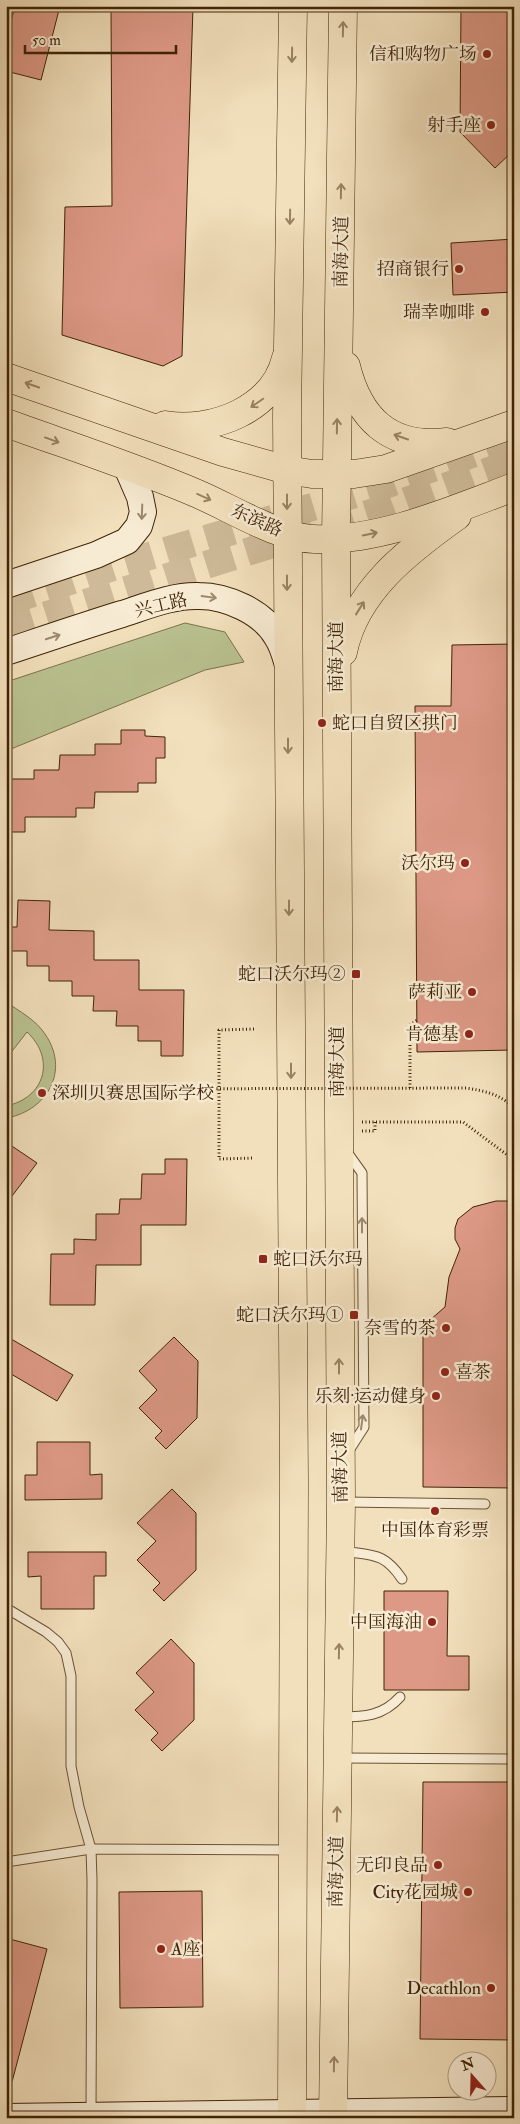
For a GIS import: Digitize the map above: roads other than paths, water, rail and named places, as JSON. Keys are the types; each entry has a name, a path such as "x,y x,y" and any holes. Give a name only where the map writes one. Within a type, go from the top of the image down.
{"main road":[{"path":"292,6 287,470 294,1472 292,2115"},
{"name":"南海大道","path":"333,2115 341,1502 336,475 340,328 343,6"},
{"path":"340,328 345,362 356,397 366,415 378,425 392,434 412,441 436,444 483,435"},
{"path":"128,418 168,426 197,426 227,419 263,399 284,367 289,347"},
{"path":"6,377 223,452 287,470 336,475 369,473 386,469 514,424"},
{"name":"东滨路","path":"6,423 197,494 287,534 311,539 336,539 380,532 514,487"},
{"path":"336,688 346,638 358,612 375,586 399,561 426,538 480,499"}],"street":[{"path":"6,585 96,555 127,541 139,526 143,512 140,496 126,467"},
{"name":"兴工路","path":"6,652 156,603 199,596 223,599 242,607 259,618 276,635 284,650 288,665"},
{"path":"6,2117 333,2115 514,2110"}],"lane":[{"path":"341,1502 485,1504"},
{"path":"340,1551 381,1557 392,1564 402,1579"},
{"path":"6,1608 46,1632 58,1642 66,1653 71,1676 71,1766 79,1807 91,1848 91,2116"},
{"path":"338,1717 378,1714 391,1707 400,1697"},
{"path":"338,1758 514,1760"},
{"path":"6,1862 91,1848 293,1850"}],"tunnel":[{"path":"6,602 116,566 382,486 514,439"},
{"path":"6,628 390,507 514,462"}],"place":[{"name":"信和购物广场","path":"487,54"},
{"name":"射手座","path":"491,125"},
{"name":"招商银行","path":"459,269"},
{"name":"瑞幸咖啡","path":"485,312"},
{"name":"蛇口自贸区拱门","path":"322,723"},
{"name":"沃尔玛","path":"465,863"},
{"name":"蛇口沃尔玛②","path":"356,974"},
{"name":"萨莉亚","path":"472,992"},
{"name":"肯德基","path":"469,1034"},
{"name":"深圳贝赛思国际学校","path":"42,1093"},
{"name":"蛇口沃尔玛","path":"263,1259"},
{"name":"蛇口沃尔玛①","path":"354,1315"},
{"name":"奈雪的茶","path":"446,1328"},
{"name":"喜茶","path":"445,1372"},
{"name":"乐刻·运动健身","path":"436,1396"},
{"name":"中国体育彩票","path":"435,1511"},
{"name":"中国海油","path":"432,1622"},
{"name":"无印良品","path":"438,1865"},
{"name":"City花园城","path":"468,1892"},
{"name":"A座","path":"161,1949"},
{"name":"Decathlon","path":"491,1988"}]}
